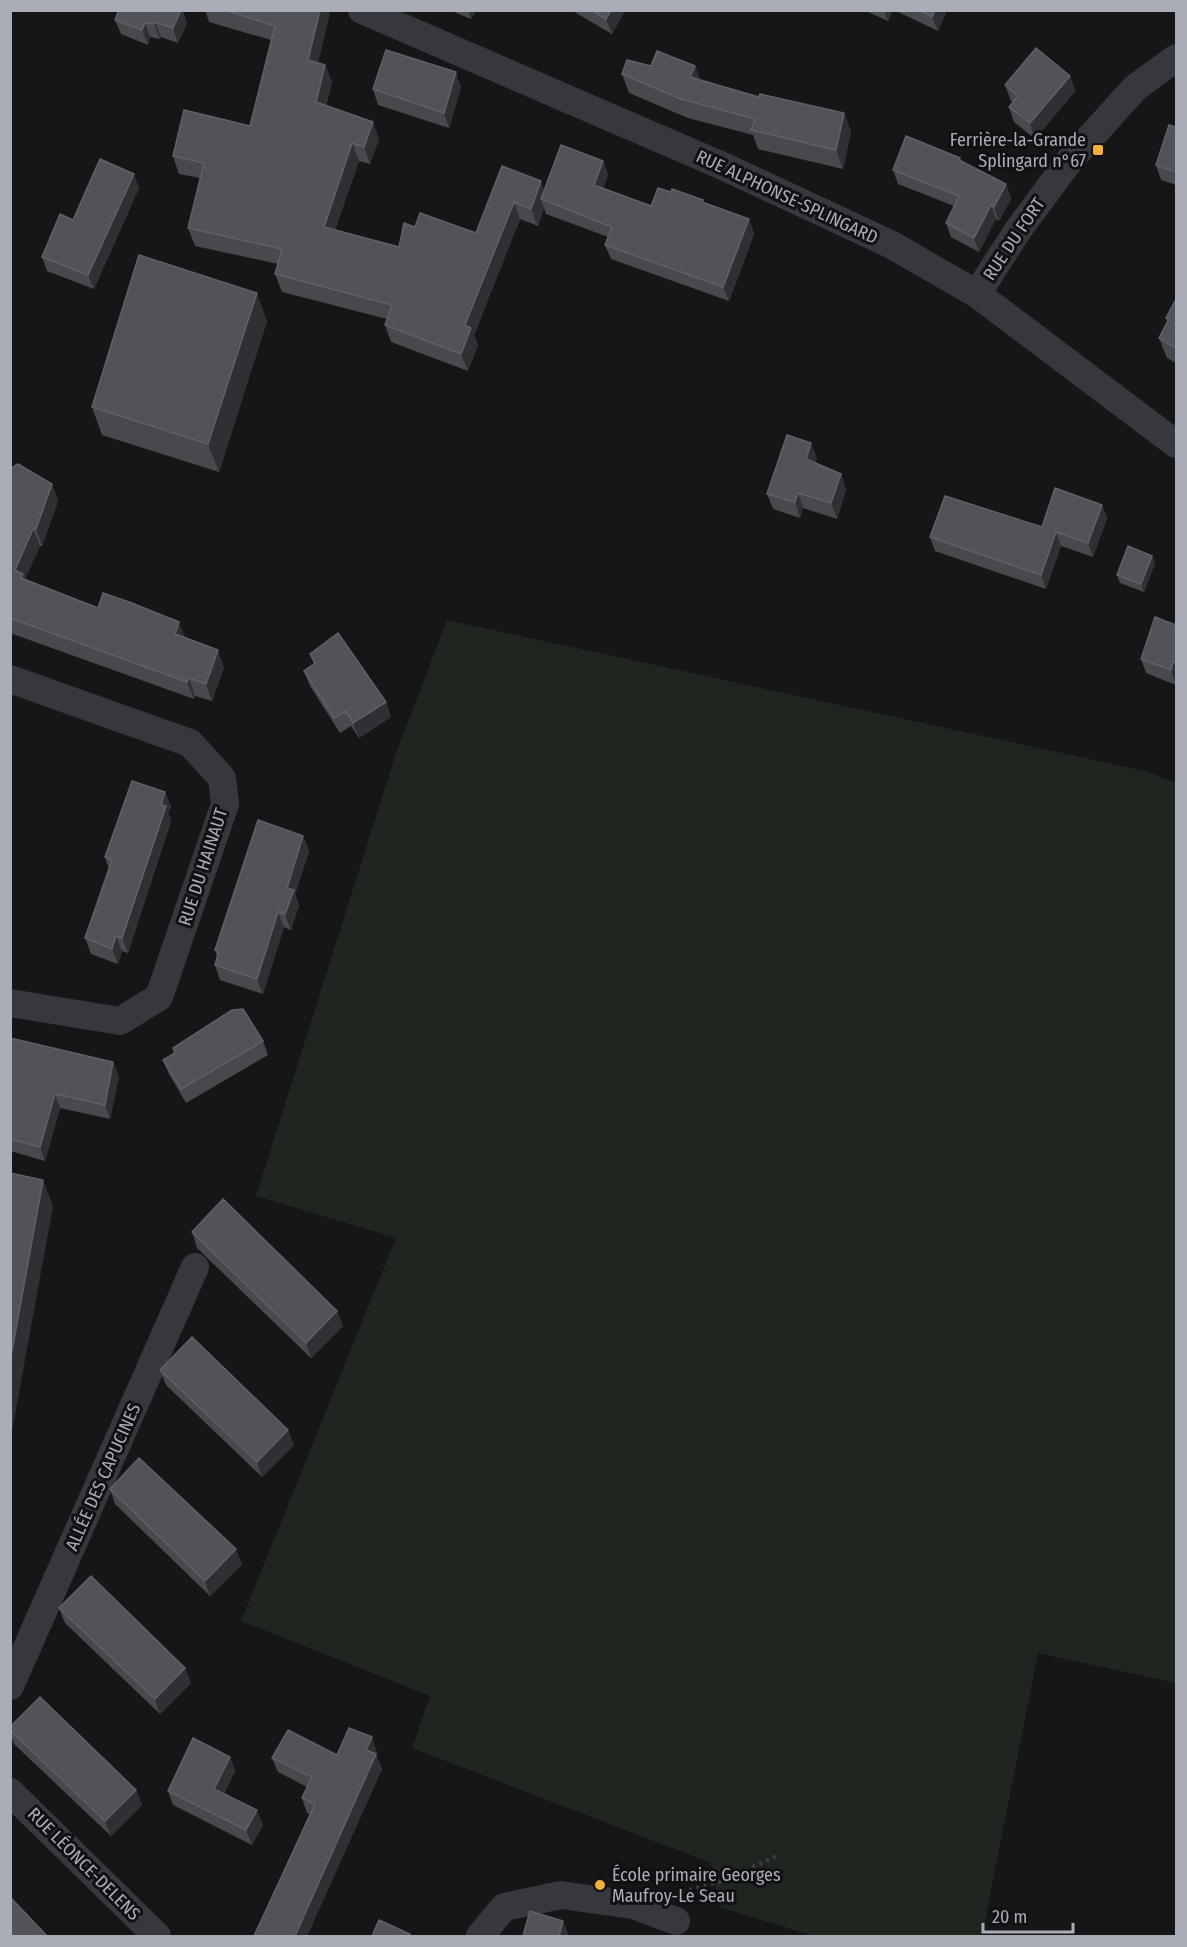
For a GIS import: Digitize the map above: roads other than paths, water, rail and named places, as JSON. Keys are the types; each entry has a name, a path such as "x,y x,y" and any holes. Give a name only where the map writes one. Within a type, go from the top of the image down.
{"street":[{"name":"RUE ALPHONSE-SPLINGARD","path":"362,10 725,167 892,245 977,294 1176,444"},
{"name":"RUE DU FORT","path":"977,294 1018,230 1070,160 1135,88 1176,58"},
{"name":"RUE DU HAINAUT","path":"10,679 190,743 222,778 225,804 159,997 120,1021 10,1003"},
{"name":"ALLÉE DES CAPUCINES","path":"10,1686 195,1267"},
{"name":"RUE LÉONCE-DELENS","path":"10,1792 157,1936"},
{"path":"480,1936 504,1907 561,1895 633,1905 676,1921"}],"place":[{"name":"Ferrière-la-Grande Splingard n°67","path":"1098,150"},
{"name":"École primaire Georges Maufroy-Le Seau","path":"600,1885"}]}
